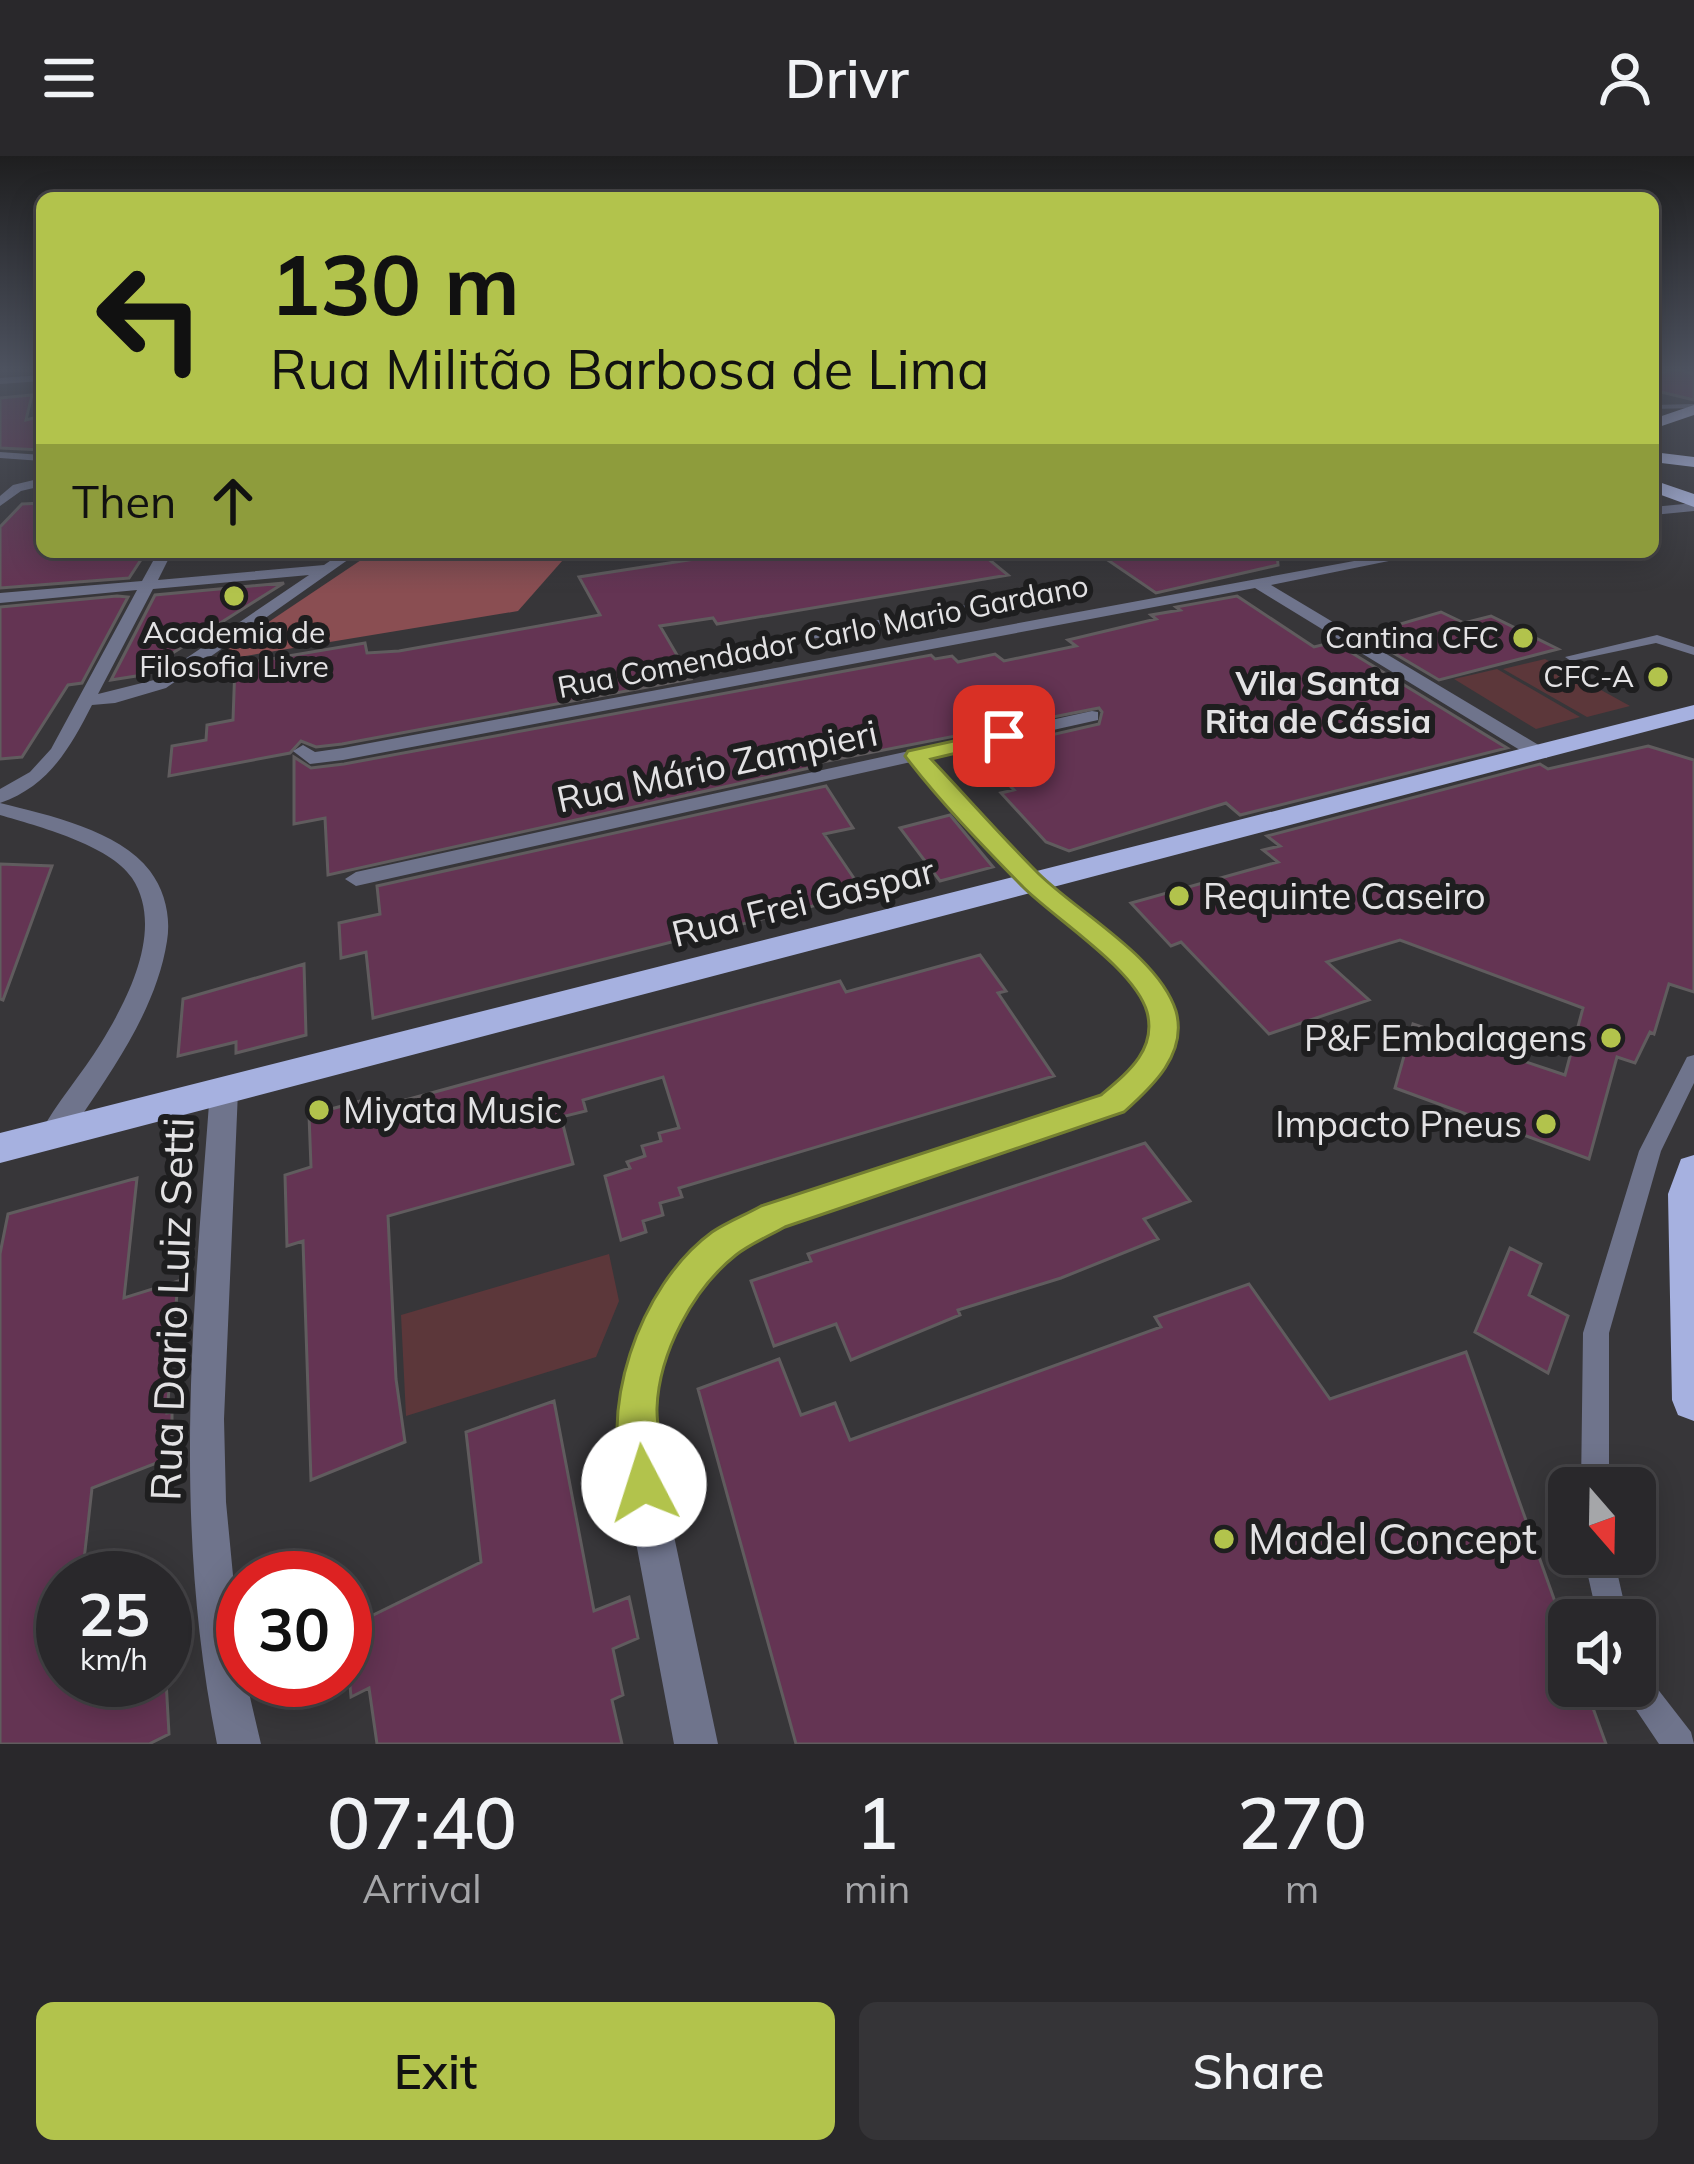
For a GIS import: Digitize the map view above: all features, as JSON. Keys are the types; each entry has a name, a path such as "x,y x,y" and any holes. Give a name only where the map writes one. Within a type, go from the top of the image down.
{"highway":[{"path":"1659,458 1694,462"},
{"path":"1659,471 1694,475"},
{"path":"1659,489 1692,505"}],"main road":[{"name":"Rua Frei Gaspar","path":"0,1148 1694,712"},
{"path":"1694,1170 1688,1194 1694,1400"}],"street":[{"path":"0,502 17,488 36,483"},
{"path":"1659,500 1692,505"},
{"path":"1659,510 1692,505"},
{"path":"0,797 37,776 58,751 162,558"},
{"path":"88,700 115,698 160,684 343,558"},
{"name":"Rua Comendador Carlo Mario Gardano","path":"303,751 310,758 343,754 1393,558"},
{"path":"0,598 327,569"},
{"path":"1257,583 1540,754"},
{"name":"Rua Mário Zampieri","path":"356,879 1092,716"},
{"path":"696,1744 644,1484 637,1406 651,1344 682,1290 723,1244 773,1216 1112,1104 1146,1074 1162,1043 1161,1012 1144,980 1034,883 916,756"},
{"path":"0,809 78,833 109,852 142,875 153,904 154,935 146,981 121,1037 53,1135"},
{"name":"Rua Dario Luiz Setti","path":"224,1091 207,1358 211,1532 224,1686 239,1744"}],"lane":[{"path":"0,455 36,461"},
{"path":"0,464 24,460"},
{"path":"17,488 24,460"},
{"path":"740,648 989,604"},
{"path":"814,635 836,663"},
{"path":"1571,657 1657,640 1694,651"},
{"path":"1595,1467 1596,1333 1649,1151 1694,1062"},
{"path":"1652,1707 1679,1744"}],"shaded area":[{"path":"364,558 565,558 518,611 209,662"},
{"path":"1545,659 1630,706 1587,717 1503,669"},
{"path":"1497,669 1580,717 1536,729 1454,679"},
{"path":"609,1254 619,1301 596,1357 406,1416 401,1315"}],"building":[{"path":"0,443 36,443 36,450 0,448"},
{"path":"36,503 36,558 142,558 129,578 0,588 0,527 22,504"},
{"path":"701,558 987,558 1008,575 717,624 713,618 660,626 691,679 342,744 316,747 301,741 290,753 169,776 172,746 206,740 207,725 233,720 235,665 365,643 367,653 399,651 600,615 579,577"},
{"path":"1105,558 1277,558 1278,565 1156,593"},
{"path":"284,583 136,676 111,680 155,595"},
{"path":"1237,596 1314,647 1334,642 1507,748 1240,815 1226,803 1069,851 1046,842 1001,793 1014,790 977,752 1099,724 1099,708 812,764 814,767 328,875 325,818 294,824 294,757 311,768 344,764 931,655 935,659 952,656 958,662 995,654 1004,661 1076,646 1068,640 1156,619 1151,615 1180,610 1176,607"},
{"path":"128,597 82,683 68,685 22,757 0,759 0,607"},
{"path":"1441,612 1464,623 1491,616 1558,649 1439,680 1363,635"},
{"path":"1648,746 1694,760 1694,992 1669,984 1654,1034 1650,1032 1635,1063 1617,1057 1589,1159 1395,1088 1413,1024 1565,1075 1583,1008 1400,940 1327,962 1369,1000 1269,1034 1181,942 1171,946 1131,903 1278,862 1263,850 1280,846 1267,836 1540,764 1548,769"},
{"path":"826,786 853,828 824,834 864,893 373,1018 366,952 341,958 339,923 380,914 377,886"},
{"path":"950,815 993,867 940,881 900,828"},
{"path":"0,864 52,866 3,1000 0,999"},
{"path":"980,955 1006,991 998,993 1054,1076 679,1188 682,1197 660,1203 663,1215 643,1221 646,1232 621,1240 605,1176 630,1168 627,1162 645,1156 642,1146 661,1141 659,1133 679,1128 663,1077 583,1100 586,1111 561,1117 573,1164 388,1216 396,1379 405,1442 311,1480 303,1241 287,1246 285,1175 311,1167 309,1115 379,1096 380,1107 840,981 846,992"},
{"path":"304,964 306,1035 236,1053 236,1042 178,1056 183,999"},
{"path":"1145,1143 1190,1201 1144,1219 1158,1239 1061,1278 958,1310 960,1315 851,1360 836,1324 774,1346 751,1281 811,1261 808,1254"},
{"path":"137,1178 124,1298 178,1281 167,1413 172,1412 172,1457 92,1488 85,1551 36,1551 36,1707 168,1707 169,1734 149,1744 0,1744 0,1254 8,1214"},
{"path":"1510,1248 1541,1264 1529,1295 1568,1316 1548,1373 1475,1332"},
{"name":"Madel Concept","path":"1249,1284 1330,1399 1466,1352 1554,1599 1548,1599 1548,1707 1593,1707 1606,1744 796,1744 698,1389 779,1359 801,1415 835,1403 850,1440 1161,1327 1155,1317"},
{"path":"554,1401 594,1611 629,1597 638,1638 613,1649 623,1695 612,1700 622,1744 377,1744 372,1707 372,1616 481,1562 466,1432"}],"place":[{"name":"Academia de Filosofia Livre","path":"234,596"},
{"name":"Cantina CFC","path":"1523,638"},
{"name":"CFC-A","path":"1658,677"},
{"name":"Requinte Caseiro","path":"1179,896"},
{"name":"P&F Embalagens","path":"1611,1038"},
{"name":"Miyata Music","path":"319,1110"},
{"name":"Impacto Pneus","path":"1546,1124"},
{"name":"Madel Concept","path":"1224,1539"}],"district":[{"name":"Vila Santa Rita de Cássia","path":"1318,702"}],"route":[{"path":"644,1484 637,1406 651,1344 682,1290 723,1244 773,1216 1112,1104 1146,1074 1162,1043 1161,1012 1144,980 1034,883 916,756 1004,736"}]}
